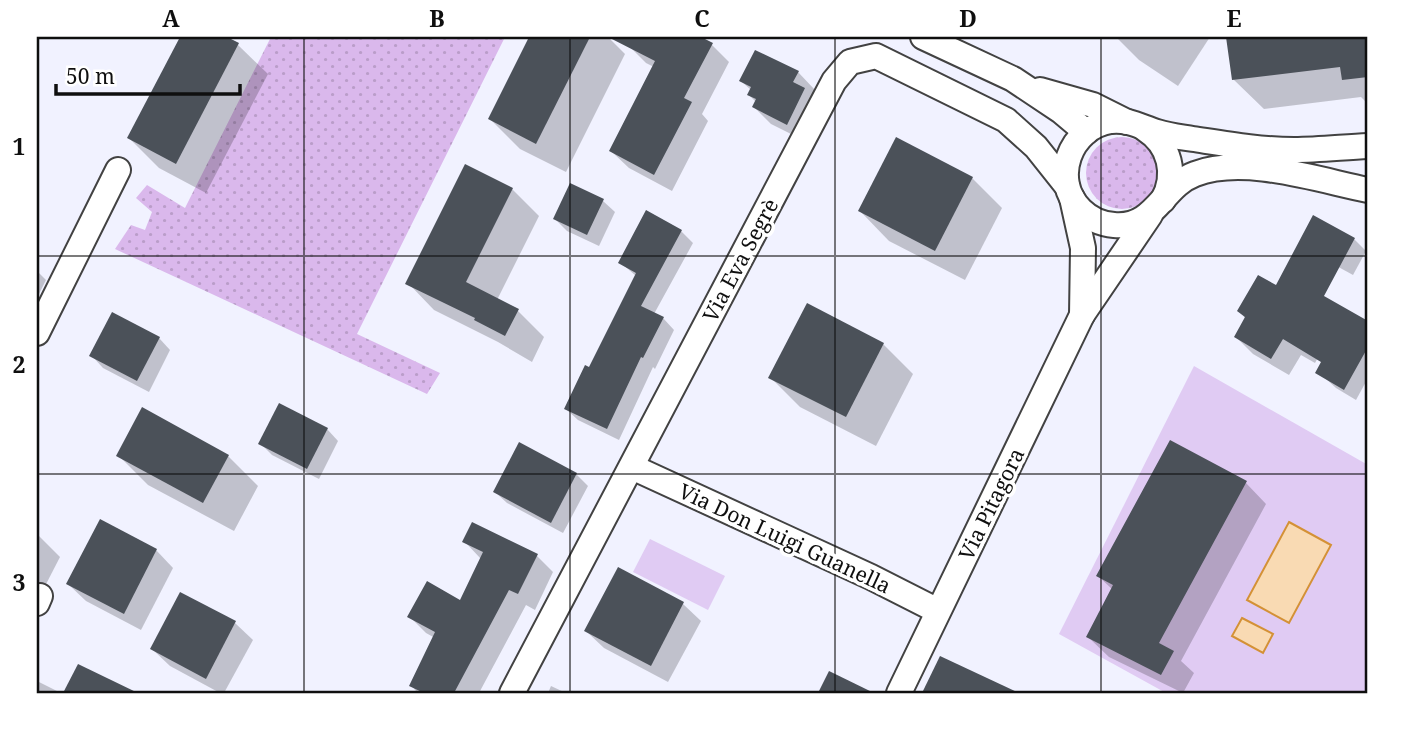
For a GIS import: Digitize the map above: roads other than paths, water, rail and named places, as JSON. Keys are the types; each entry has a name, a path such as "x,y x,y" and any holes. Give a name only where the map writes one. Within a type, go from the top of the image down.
{"street":[{"path":"923,37 1013,79 1061,111 1086,132"},
{"name":"Via Eva Segrè","path":"512,693 834,80 850,62 876,56 997,114 1026,136 1070,192"},
{"path":"1023,86 1093,105 1135,125 1158,140 1169,162 1170,183 1157,208"},
{"path":"1368,146 1269,149 1167,135 1135,125 1106,122 1086,132 1077,141 1066,167 1070,192 1084,213 1108,225 1130,224 1157,208 1176,185 1188,176 1226,167 1278,172 1368,190"},
{"path":"37,333 118,170"},
{"name":"Via Pitagora","path":"1070,192 1083,247 1083,315"},
{"name":"Via Pitagora","path":"898,693 1083,315 1157,208"},
{"name":"Via Don Luigi Guanella","path":"632,467 859,571 938,611"}]}
